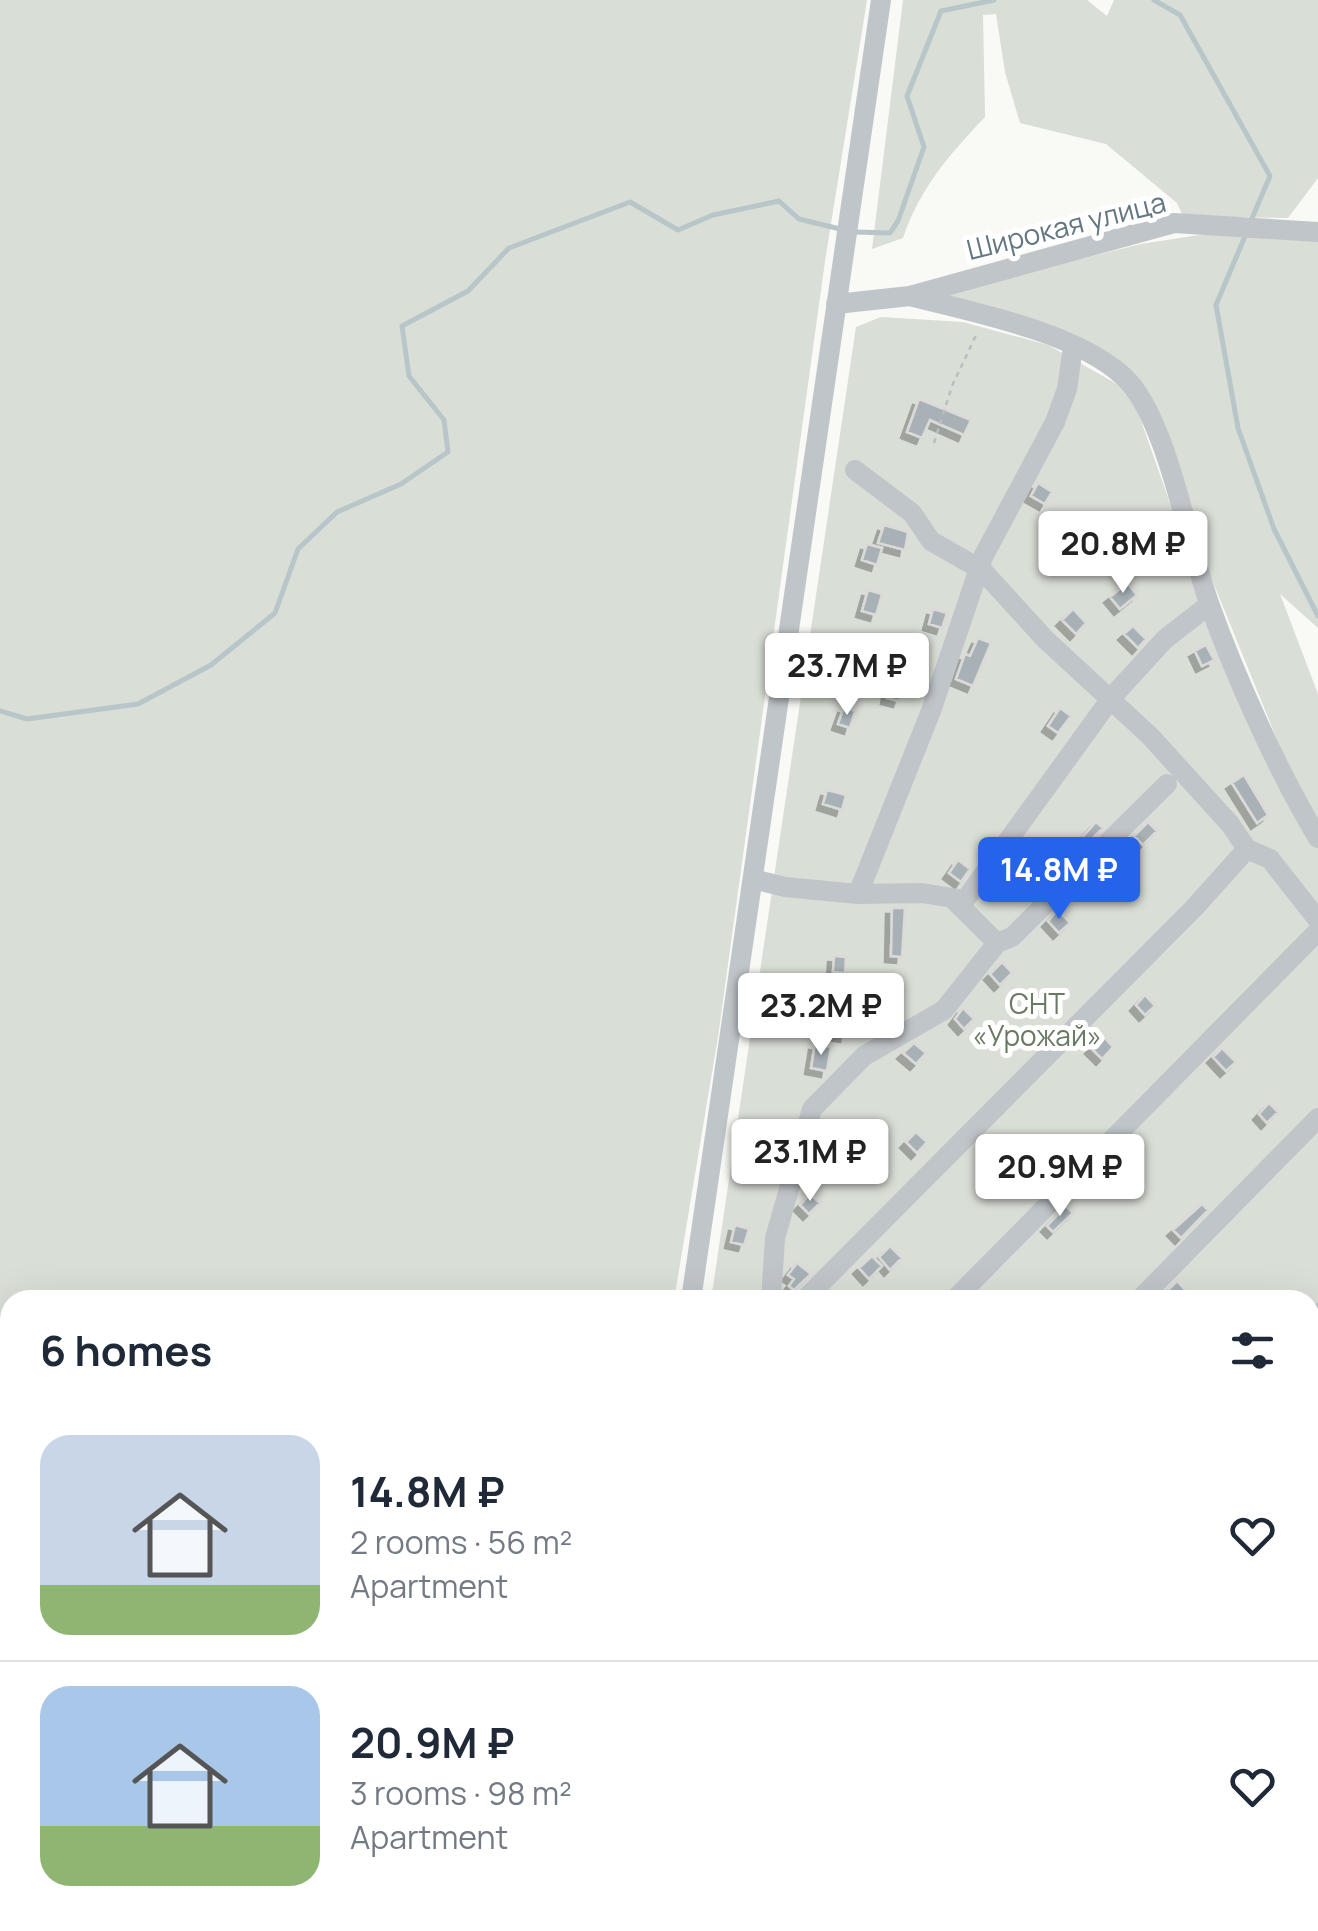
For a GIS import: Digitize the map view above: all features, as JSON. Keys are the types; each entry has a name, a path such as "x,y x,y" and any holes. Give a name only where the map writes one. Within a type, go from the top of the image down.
{"street":[{"path":"692,1290 881,0"},
{"name":"Широкая улица","path":"910,296 1174,223 1280,226 1318,232"},
{"path":"836,304 910,296 985,316 1073,347 1120,373 1148,409 1209,605 1284,776 1318,838"},
{"path":"858,894 982,570 983,557 1068,389 1073,347"},
{"path":"855,470 912,513 931,541 982,570 1045,639 1111,699 1195,785 1247,848 1270,859 1318,920"},
{"path":"753,878 784,887 858,894 922,893 965,900 1111,699 1165,640 1209,605"},
{"path":"772,1290 775,1238 812,1108 864,1056 944,1010 997,943 1012,936 1167,784"},
{"path":"814,1290 1194,908 1247,848"},
{"path":"952,898 997,943"},
{"path":"964,1290 1318,931"},
{"path":"1148,1290 1318,1118"}],"path":[{"path":"934,443 952,386 985,316"}],"green space":[{"path":"0,0 867,0 825,261 718,1037 676,1290 0,1290"},
{"path":"903,0 1087,0 1107,16 1114,0 1318,0 1318,178 1288,218 1183,216 1177,203 1106,144 1020,123 1005,72 996,14 983,15 985,117 937,173 903,238 872,249"},
{"path":"1231,230 1318,240 1318,628 1280,594 1318,694 1318,823 1289,769 1126,368 954,307 947,292 1141,244"},
{"name":"СНТ «Урожай»","path":"881,317 963,322 1048,345 1131,392 1207,609 1318,845 1318,1290 712,1290 856,327"}],"building":[{"path":"919,399 971,420 964,435 930,420 922,438 907,432"},
{"path":"1038,483 1052,492 1045,504 1031,496"},
{"path":"1142,521 1152,530 1130,555 1133,557 1124,570 1108,559"},
{"path":"884,525 908,532 905,550 878,543"},
{"path":"867,544 882,548 877,565 862,560"},
{"path":"1127,583 1137,595 1120,609 1110,597"},
{"path":"868,590 882,594 876,615 862,611"},
{"path":"933,609 947,613 942,628 929,624"},
{"path":"1073,609 1086,623 1076,634 1062,620"},
{"path":"1133,626 1146,639 1138,648 1124,634"},
{"path":"978,638 991,643 973,686 956,679 965,654 970,656"},
{"path":"1206,645 1214,660 1202,666 1195,651"},
{"path":"894,662 911,667 899,701 887,698"},
{"path":"844,707 855,711 850,728 838,724"},
{"path":"1060,708 1071,716 1058,733 1048,726"},
{"path":"1244,775 1268,815 1257,823 1232,783"},
{"path":"827,790 846,795 842,810 823,804"},
{"path":"1096,822 1103,828 1059,871 1047,858 1064,843 1071,850"},
{"path":"1148,822 1157,831 1143,845 1134,836"},
{"path":"958,860 970,869 961,882 949,873"},
{"path":"892,908 905,908 902,957 891,956"},
{"path":"1058,910 1070,923 1059,933 1048,921"},
{"path":"834,956 846,957 845,973 833,972"},
{"path":"1002,962 1012,973 1000,985 990,974"},
{"path":"1145,995 1155,1006 1145,1015 1136,1005"},
{"path":"963,1008 974,1019 964,1029 955,1019"},
{"path":"833,1015 849,1018 846,1036 830,1033"},
{"path":"1103,1036 1113,1047 1102,1059 1091,1048"},
{"path":"914,1043 926,1053 916,1064 903,1053"},
{"path":"815,1044 831,1047 827,1071 811,1068"},
{"path":"1222,1048 1236,1062 1226,1071 1213,1057"},
{"path":"1269,1103 1278,1112 1267,1123 1259,1114"},
{"path":"916,1132 927,1142 917,1153 906,1142"},
{"path":"810,1194 820,1203 809,1214 800,1205"},
{"path":"1202,1204 1208,1210 1181,1238 1173,1230"},
{"path":"1066,1206 1073,1213 1053,1232 1047,1226"},
{"path":"735,1225 749,1229 744,1245 731,1242"},
{"path":"890,1246 902,1258 890,1270 879,1257"},
{"path":"872,1256 882,1266 869,1279 859,1268"},
{"path":"797,1263 811,1274 794,1290 789,1286 794,1279 788,1275"},
{"path":"1177,1281 1185,1290 1168,1290"}],"waterway":[{"path":"855,232 890,233 898,221 924,147 907,96 941,11 994,0"},
{"path":"1154,0 1180,15 1270,176 1250,223"},
{"path":"0,711 27,719 138,704 211,665 275,613 298,549 337,512 401,484 448,452 444,420 409,376 402,326 468,291 509,248 630,202 678,230 713,215 779,201 799,219 844,230"},
{"path":"1246,234 1216,305 1238,428 1274,529 1318,616"}]}
